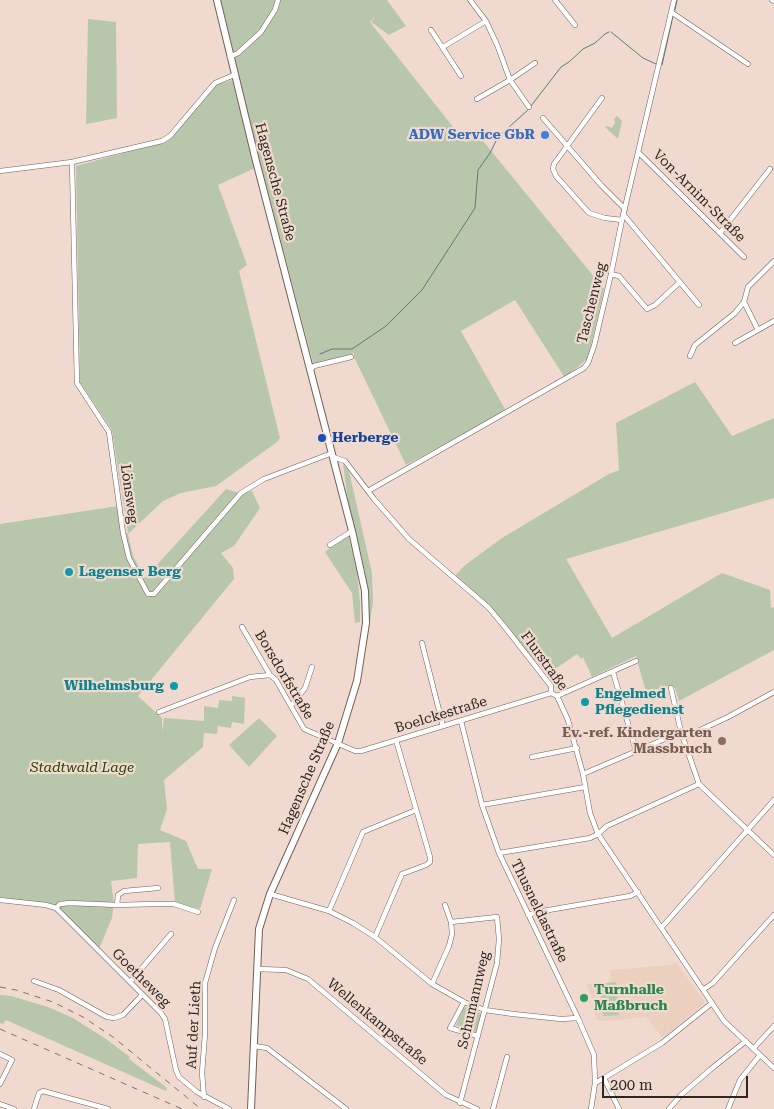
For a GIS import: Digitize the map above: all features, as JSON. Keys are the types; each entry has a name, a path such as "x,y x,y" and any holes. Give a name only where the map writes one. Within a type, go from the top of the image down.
{"street":[{"name":"Hagensche Straße","path":"217,0 234,75 352,531 365,591 366,623 357,681 338,743 270,894 259,929 251,1109"},
{"path":"230,57 238,53 261,32 275,10 278,0"},
{"path":"470,0 486,21 510,80 528,107"},
{"path":"555,0 575,24"},
{"name":"Taschenweg","path":"368,491 584,368 594,346 612,274 624,211 674,0"},
{"path":"672,12 748,64"},
{"path":"442,47 486,21"},
{"path":"431,30 461,76"},
{"path":"477,99 535,63"},
{"path":"0,171 72,162 162,141 170,136 215,83 234,75"},
{"path":"602,98 554,164 553,169 556,176 589,213 604,218 622,220"},
{"path":"543,118 624,211 699,305"},
{"name":"Von-Arnim-Straße","path":"638,152 744,257"},
{"name":"Lönsweg","path":"72,162 77,383 109,432 123,533 129,558 148,594 154,594 241,493 264,479 332,455"},
{"path":"720,233 770,169"},
{"path":"690,356 695,345 725,322 744,302 748,286 774,261"},
{"path":"612,274 618,276 647,309 655,305 680,282"},
{"path":"744,302 758,330"},
{"path":"736,343 774,321"},
{"path":"311,370 314,366 351,357"},
{"name":"Flurstraße","path":"332,455 345,461 409,539 488,607 551,686 551,693 557,696 568,720 577,748 590,813 598,834 724,1021 774,1068"},
{"path":"330,545 352,531"},
{"name":"Borsdorfstraße","path":"242,627 270,675 276,680 304,729 338,743"},
{"path":"422,643 443,726"},
{"path":"557,696 636,661"},
{"path":"291,706 305,688 312,667"},
{"path":"613,672 636,750"},
{"path":"159,712 250,677 270,675"},
{"path":"672,688 682,732 699,784 774,855"},
{"path":"684,738 774,692"},
{"name":"Boelckestraße","path":"338,743 358,751 551,693"},
{"name":"Thusneldastraße","path":"461,720 482,805 499,853 594,1055 595,1083 591,1109"},
{"path":"583,774 682,732"},
{"path":"375,937 402,874 430,862 430,856 396,740"},
{"path":"532,757 577,748"},
{"path":"499,853 590,838 607,826 699,784"},
{"path":"482,805 585,787"},
{"path":"662,927 774,800"},
{"path":"328,911 363,832 416,810"},
{"path":"117,905 118,895 124,891 158,888"},
{"path":"528,915 630,896 638,892"},
{"path":"270,894 328,911 353,923 375,937 432,984 464,1002 485,1010 561,1019 578,1018"},
{"path":"0,900 46,905 56,908 60,904 70,903 117,905 174,904 198,912"},
{"name":"Auf der Lieth","path":"204,1097 202,1073 205,1042 206,983 215,948 234,900"},
{"path":"432,984 449,946 452,934 451,922 445,905"},
{"name":"Goetheweg","path":"56,908 161,1012 165,1019 179,1077 204,1097 229,1109"},
{"path":"704,989 713,983 774,915"},
{"name":"Schumannweg","path":"451,922 497,918 499,939 497,963 460,1103"},
{"path":"130,982 171,934"},
{"name":"Wellenkampstraße","path":"257,969 286,970 308,979 446,1095 460,1103 477,1109"},
{"path":"34,981 59,990 107,1017 114,1018 123,1015 142,995"},
{"path":"464,1002 450,1028 478,1036"},
{"path":"595,1083 662,1043 712,1003"},
{"path":"753,1048 774,1026"},
{"path":"669,1109 681,1095 710,1069 746,1041"},
{"path":"254,1046 267,1048 346,1109"},
{"path":"0,1054 12,1060 0,1084"},
{"path":"728,1109 740,1080 760,1055"},
{"path":"493,1109 507,1057"},
{"path":"604,1078 618,1109"},
{"path":"34,1109 39,1092 43,1091 108,1109"},
{"path":"0,1104 14,1109"}],"shaded area":[{"path":"676,962 704,1001 704,1004 663,1038 646,1017 608,1021 596,1020 597,1017 591,1007 595,1004 586,984 611,982 610,970 671,965"}],"green space":[{"path":"221,0 387,0 406,26 389,35 371,22 375,16 370,22 465,142 479,136 604,289 588,358 565,378 515,300 461,331 506,411 406,465 354,357 354,353 314,366 254,139"},
{"path":"88,19 116,22 117,118 86,124"},
{"name":"Stadtwald Lage","path":"232,80 255,168 218,185 247,265 239,271 280,438 216,486 181,493 163,501 128,534 133,556 145,578 226,489 240,493 252,491 260,508 234,546 221,553 233,568 234,579 138,696 162,718 162,732 164,718 204,721 204,706 218,708 219,700 232,701 232,696 245,698 244,724 232,722 231,728 218,726 217,734 204,733 203,747 164,780 167,809 160,830 186,841 198,869 212,869 200,909 175,903 170,842 138,844 137,878 111,881 114,903 112,918 99,949 55,905 0,897 0,524 118,506 122,533 128,533 112,430 80,382 76,166 168,141 216,85"},
{"path":"617,116 622,121 618,139 605,127 612,128 615,123 614,119"},
{"path":"695,382 732,436 774,418 774,498 566,559 612,638 722,573 770,590 771,608 774,607 774,650 679,701 675,688 672,685 646,692 636,656 592,677 583,657 581,659 577,654 548,674 509,629 455,576 464,566 502,538 609,474 619,470 616,423"},
{"path":"343,464 349,471 372,573 373,602 367,643 368,615 365,572 348,501"},
{"path":"348,534 357,571 360,603 360,622 355,623 352,593 325,552"},
{"path":"259,718 277,736 249,767 229,745"},
{"path":"616,982 619,1015 603,1016 600,984"},
{"path":"0,995 11,996 48,1007 73,1018 130,1057 129,1059 167,1088 166,1091 6,1020 3,1024 0,1023"},
{"path":"464,1007 480,1013 482,1016 476,1032 456,1025"}],"waterway":[{"path":"675,10 677,0"},
{"path":"662,65 673,16"},
{"path":"531,106 561,67 583,49 595,43 609,32"},
{"path":"611,32 643,58 656,64"},
{"path":"320,354 332,349 352,349 386,326 422,290 475,208 478,170 498,137 529,109"}],"railway":[{"path":"0,987 53,1002 83,1017 113,1037 201,1109"},
{"path":"0,1029 182,1109"}],"place":[{"name":"ADW Service GbR","path":"545,135"},
{"name":"Herberge","path":"322,438"},
{"name":"Lagenser Berg","path":"69,572"},
{"name":"Wilhelmsburg","path":"174,686"},
{"name":"Engelmed Pflegedienst","path":"585,702"},
{"name":"Ev.-ref. Kindergarten Massbruch","path":"722,741"},
{"name":"Turnhalle Maßbruch","path":"584,998"}]}
